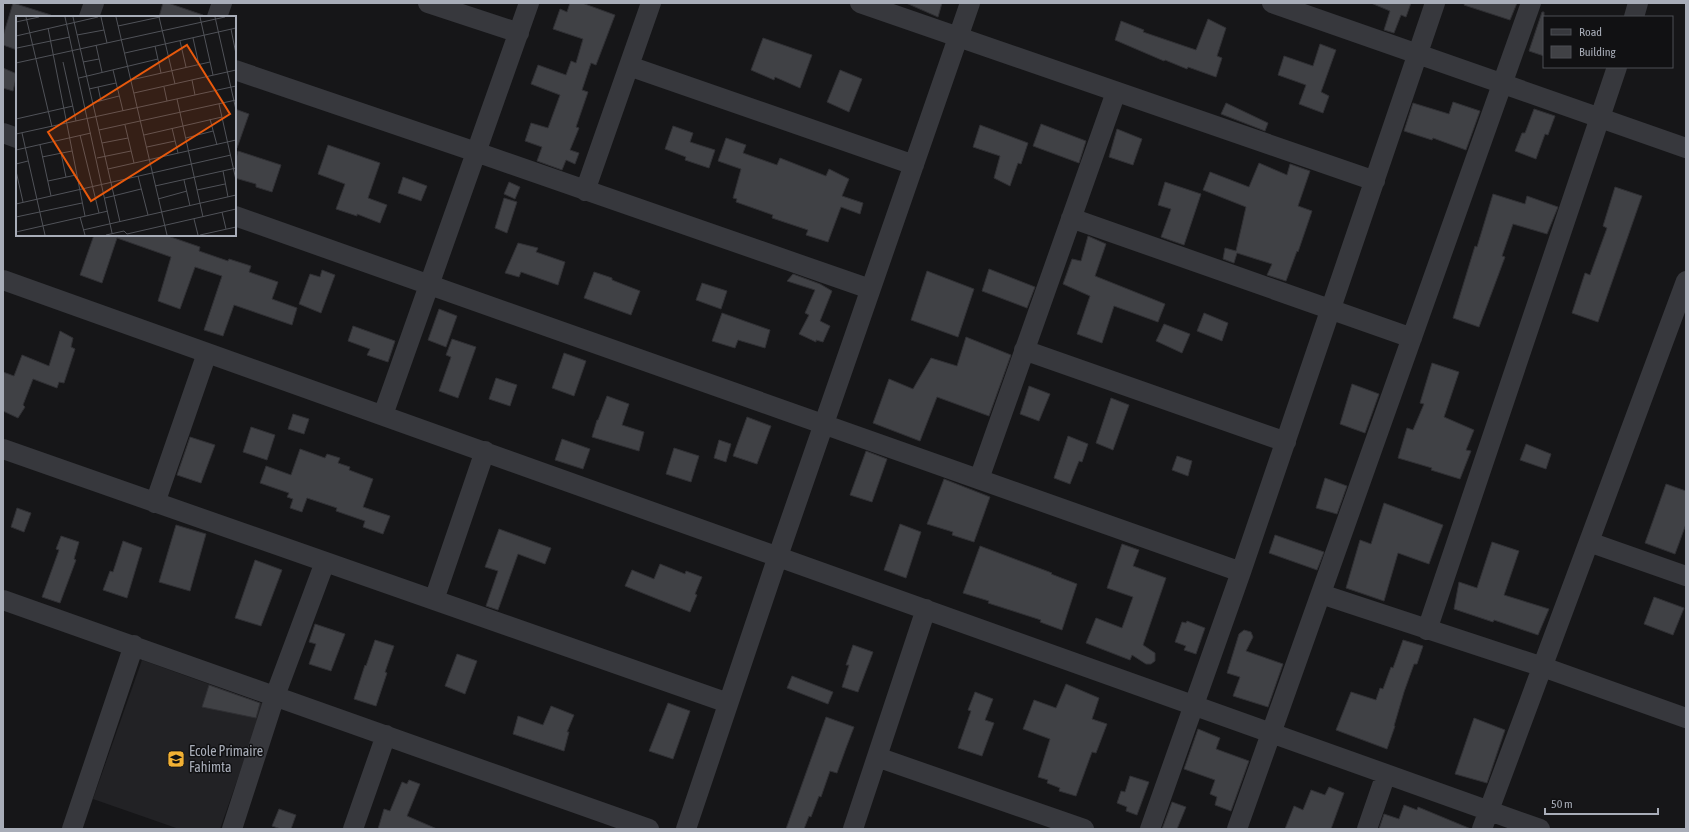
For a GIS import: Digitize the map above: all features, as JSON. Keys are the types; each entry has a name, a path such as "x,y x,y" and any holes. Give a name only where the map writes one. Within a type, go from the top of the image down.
{"street":[{"path":"89,16 94,3"},
{"path":"217,16 222,3"},
{"path":"428,3 519,33"},
{"path":"383,415 529,3"},
{"path":"585,191 651,3"},
{"path":"860,3 1375,181"},
{"path":"686,829 778,556 970,3"},
{"path":"1272,3 1686,148"},
{"path":"1150,829 1286,442 1435,3"},
{"path":"1237,829 1531,3"},
{"path":"1634,16 1638,3"},
{"path":"629,66 914,165"},
{"path":"1427,630 1617,68"},
{"path":"236,70 476,152 870,290"},
{"path":"979,479 1116,92"},
{"path":"3,134 16,138"},
{"path":"236,216 1241,572"},
{"path":"1071,218 1412,338"},
{"path":"3,280 1386,774 1486,820 1540,829"},
{"path":"1486,820 1589,542 1681,309 1686,281"},
{"path":"1024,350 1286,442"},
{"path":"155,503 207,353"},
{"path":"3,449 728,703"},
{"path":"434,600 485,451"},
{"path":"1589,542 1686,576"},
{"path":"232,829 275,696 325,562"},
{"path":"1321,594 1543,667 1686,718"},
{"path":"3,601 649,829"},
{"path":"853,829 926,609"},
{"path":"72,829 134,646"},
{"path":"353,829 386,735"},
{"path":"877,757 1055,824 1084,829"},
{"path":"1367,829 1386,774"}],"shaded area":[{"name":"Ecole Primaire Fahimta","path":"142,660 264,704 220,829 179,829 93,799"}],"building":[{"path":"13,3 51,15 16,16 16,50 3,45 3,36"},
{"path":"163,3 168,3 203,15 202,16 159,16"},
{"path":"570,3 582,3 615,15 596,65 591,63 582,90 588,92 576,127 579,128 570,150 579,153 575,164 566,160 562,170 537,161 542,147 525,141 531,123 548,128 560,95 531,84 538,65 566,75 571,61 576,63 583,39 553,29 560,9 567,12"},
{"path":"906,3 942,3 938,17"},
{"path":"1371,3 1411,3 1406,17 1401,15 1394,33 1384,30 1390,11"},
{"path":"1465,3 1517,3 1510,20 1464,5"},
{"path":"1542,12 1544,12 1543,56 1529,51"},
{"path":"1208,19 1226,28 1217,56 1222,58 1216,77 1188,67 1187,69 1165,60 1164,61 1115,40 1121,21 1144,30 1143,32 1196,50"},
{"path":"763,38 812,55 800,88 775,77 774,80 751,70"},
{"path":"1320,44 1336,50 1321,92 1329,96 1323,113 1299,104 1306,85 1278,75 1284,56 1313,66"},
{"path":"3,68 16,74 16,78 13,91 3,88"},
{"path":"840,70 862,79 849,112 827,102"},
{"path":"1453,102 1480,111 1466,150 1433,138 1432,140 1404,131 1413,103 1449,114"},
{"path":"1226,103 1268,123 1265,131 1221,114"},
{"path":"236,109 249,114 236,148"},
{"path":"1534,109 1555,116 1548,135 1545,134 1536,159 1515,151 1522,133 1525,133"},
{"path":"1041,124 1086,141 1079,163 1033,146"},
{"path":"980,125 1028,143 1021,164 1018,163 1010,186 994,178 1000,156 973,147"},
{"path":"673,126 693,133 690,142 715,150 709,168 685,160 686,157 665,149"},
{"path":"1117,129 1142,139 1133,165 1109,157"},
{"path":"726,138 746,145 743,153 777,165 780,158 826,176 829,169 849,179 842,196 863,203 860,214 841,207 828,242 806,235 808,230 772,218 773,215 736,202 737,199 733,198 741,169 718,161"},
{"path":"328,145 380,163 368,198 387,205 380,223 357,214 357,216 336,209 345,184 318,174"},
{"path":"238,151 281,165 272,192 256,187 256,184 236,178 236,158"},
{"path":"1259,163 1287,175 1290,164 1310,171 1298,206 1312,211 1286,281 1267,275 1272,264 1237,253 1234,263 1223,259 1225,248 1236,251 1246,207 1203,190 1210,172 1249,187"},
{"path":"403,177 427,186 421,201 398,193"},
{"path":"509,182 520,187 515,199 504,194"},
{"path":"1165,182 1201,194 1184,245 1161,237 1171,209 1158,205"},
{"path":"1615,187 1642,196 1598,322 1572,313 1585,273 1590,275 1607,228 1603,226"},
{"path":"1493,194 1525,204 1527,196 1558,207 1547,234 1513,224 1502,256 1505,257 1479,327 1453,318"},
{"path":"504,198 517,202 507,233 495,228"},
{"path":"94,236 168,236 200,247 199,251 228,261 229,259 251,266 249,272 278,282 272,299 297,308 292,325 234,305 223,336 204,330 222,276 195,267 180,309 158,301 171,257 117,238 102,283 80,275"},
{"path":"1088,236 1106,244 1095,276 1165,304 1158,322 1114,306 1102,343 1077,334 1090,296 1063,284 1072,259 1081,261"},
{"path":"518,243 538,248 536,252 565,262 558,285 521,272 519,277 505,273"},
{"path":"989,269 1035,287 1027,308 982,291"},
{"path":"322,270 335,275 321,313 299,304 310,274 320,277"},
{"path":"927,271 974,289 958,337 911,320"},
{"path":"594,272 612,278 612,280 640,291 631,315 584,298"},
{"path":"793,274 820,284 832,291 820,321 830,326 823,342 816,340 816,342 799,334 809,315 805,313 815,290 787,281"},
{"path":"702,283 727,291 721,309 696,300"},
{"path":"439,309 457,316 446,347 428,340"},
{"path":"722,313 770,330 765,348 738,340 735,348 712,341"},
{"path":"1204,313 1228,323 1222,341 1197,331"},
{"path":"1164,324 1190,334 1182,353 1156,341"},
{"path":"353,326 395,341 388,362 367,355 370,349 348,341"},
{"path":"60,331 73,338 71,347 75,349 64,383 59,382 57,388 33,379 23,405 25,407 18,418 3,411 3,372 14,376 22,355 49,366"},
{"path":"966,337 1011,355 989,416 937,397 920,441 873,423 889,379 913,389 931,358 957,366"},
{"path":"452,339 476,347 458,398 439,391 451,357 446,355"},
{"path":"564,353 586,361 574,396 552,388"},
{"path":"1432,363 1459,372 1444,417 1474,430 1466,450 1471,451 1460,479 1431,470 1432,468 1398,458 1407,428 1413,430 1424,404 1420,403"},
{"path":"496,378 517,385 510,406 489,399"},
{"path":"1352,384 1379,394 1365,433 1340,424"},
{"path":"1029,386 1050,394 1039,421 1020,414"},
{"path":"607,396 629,404 622,425 644,432 639,451 592,437"},
{"path":"1111,398 1129,405 1113,450 1096,443"},
{"path":"293,414 309,419 304,434 288,429"},
{"path":"747,417 771,426 757,464 733,456"},
{"path":"251,427 275,435 267,460 243,452"},
{"path":"1068,436 1088,444 1082,462 1079,461 1070,484 1054,478"},
{"path":"190,437 215,445 201,483 177,475"},
{"path":"562,439 590,449 583,469 555,460"},
{"path":"719,440 731,444 726,462 714,458"},
{"path":"1526,444 1551,454 1546,469 1520,460"},
{"path":"674,448 699,456 691,482 666,474"},
{"path":"300,449 325,458 327,454 340,458 338,463 350,467 349,470 373,479 363,507 390,516 383,534 363,527 365,521 336,511 337,508 307,498 302,512 290,508 293,499 287,497 289,493 260,483 266,466 291,475"},
{"path":"866,451 887,459 872,502 850,495"},
{"path":"1177,456 1192,461 1188,476 1172,470"},
{"path":"1325,478 1347,486 1337,514 1316,508"},
{"path":"944,479 990,497 974,542 952,535 953,532 927,524"},
{"path":"1666,484 1686,491 1686,524 1675,554 1645,543"},
{"path":"1384,503 1443,525 1429,564 1398,553 1384,601 1346,588 1360,540 1371,544"},
{"path":"17,508 31,513 24,532 11,527"},
{"path":"900,524 921,532 906,578 884,570"},
{"path":"176,525 206,534 190,591 159,582"},
{"path":"499,529 551,548 545,564 518,554 498,610 486,606 498,571 485,567"},
{"path":"1275,535 1324,552 1317,570 1269,553"},
{"path":"61,536 79,542 74,559 76,560 60,603 42,597 59,550 56,549"},
{"path":"123,541 142,548 127,598 103,590 110,571 113,572"},
{"path":"1492,542 1519,551 1504,595 1549,609 1538,635 1494,620 1493,622 1454,609 1459,582 1477,588"},
{"path":"1122,544 1139,550 1133,566 1166,578 1143,645 1155,653 1155,661 1151,664 1146,664 1132,655 1130,660 1086,643 1096,618 1122,628 1133,597 1107,588"},
{"path":"980,546 1077,584 1062,630 1040,622 1041,620 988,603 989,601 963,593"},
{"path":"255,560 282,570 261,626 235,618"},
{"path":"660,564 685,574 686,571 702,577 690,612 625,586 632,570 654,579"},
{"path":"1654,597 1684,608 1673,635 1644,624"},
{"path":"1187,621 1205,628 1196,654 1184,650 1186,646 1175,642 1182,622 1186,623"},
{"path":"315,624 345,634 331,671 309,664 316,644 309,642"},
{"path":"1244,630 1251,632 1253,637 1246,651 1283,664 1268,707 1233,696 1240,677 1227,673 1239,634"},
{"path":"375,640 394,646 376,706 354,699"},
{"path":"1403,640 1423,646 1417,664 1414,664 1404,692 1387,749 1336,730 1351,692 1376,700 1380,688 1383,689 1391,667 1393,668"},
{"path":"853,645 873,652 858,692 842,687 849,665 846,665"},
{"path":"457,654 477,661 465,694 445,686"},
{"path":"792,676 833,692 828,704 787,688"},
{"path":"1066,684 1099,698 1092,719 1107,724 1096,753 1092,752 1076,796 1059,791 1060,788 1047,783 1048,780 1038,777 1050,739 1023,729 1034,700 1056,708"},
{"path":"209,685 260,703 256,718 202,707"},
{"path":"975,692 993,699 985,720 994,723 982,756 958,748 971,711 968,710"},
{"path":"668,703 690,711 673,759 649,751"},
{"path":"551,706 574,715 567,732 569,732 564,751 513,734 518,716 543,725"},
{"path":"826,717 854,727 837,773 830,771 821,797 819,796 811,817 809,816 804,829 786,829"},
{"path":"1474,718 1505,730 1487,783 1455,774"},
{"path":"1198,729 1220,738 1216,749 1249,761 1231,811 1215,805 1217,797 1210,794 1215,780 1184,769"},
{"path":"1130,776 1149,782 1137,815 1126,811 1127,807 1117,803 1121,791 1125,792"},
{"path":"409,780 420,784 407,816 437,829 378,829 384,809 390,811 402,782 407,784"},
{"path":"1329,787 1344,793 1331,829 1285,829 1294,806 1303,810 1311,790 1325,795"},
{"path":"1172,802 1186,807 1177,829 1162,829"},
{"path":"1404,805 1417,810 1418,807 1471,829 1379,829 1384,814 1399,819"},
{"path":"279,809 296,815 291,829 281,829 272,826"}],"place":[{"name":"Ecole Primaire Fahimta","path":"176,759"}]}
